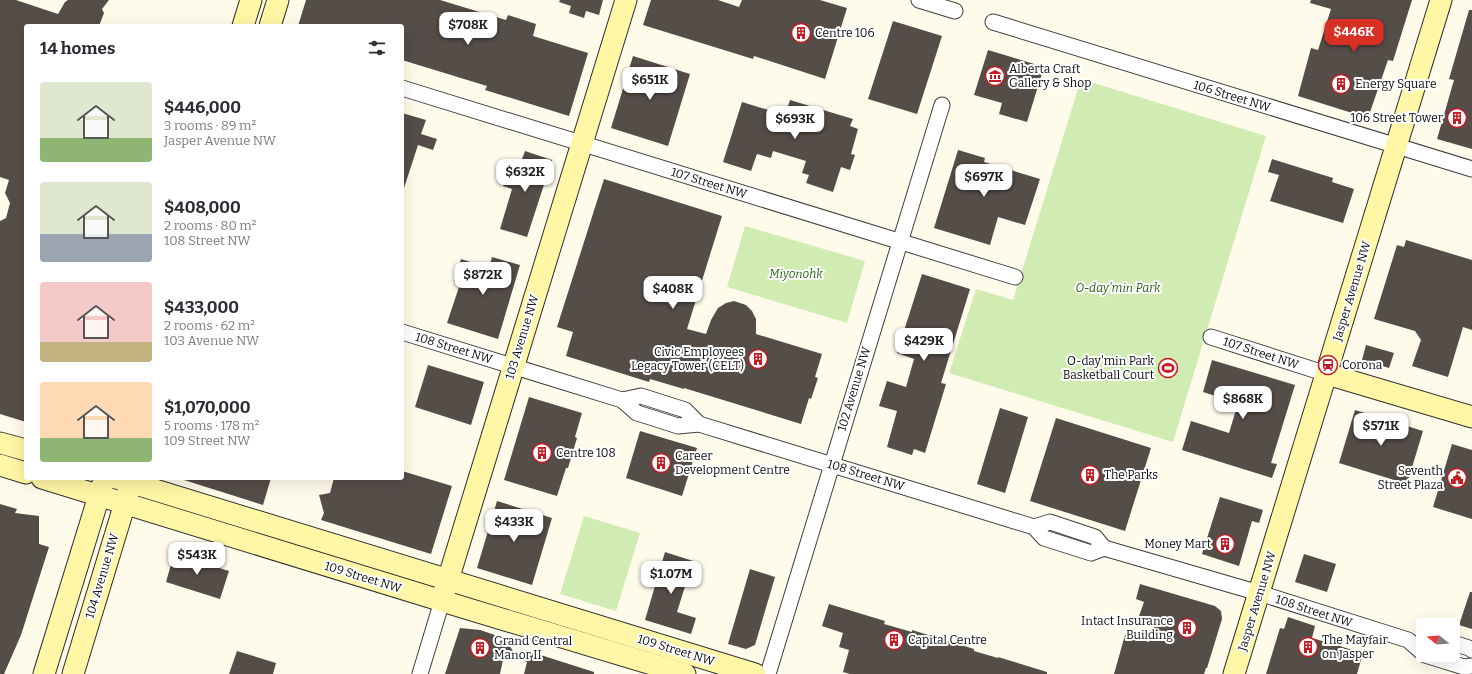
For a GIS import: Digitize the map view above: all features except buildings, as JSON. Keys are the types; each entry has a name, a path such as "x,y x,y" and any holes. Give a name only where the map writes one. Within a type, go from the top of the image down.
{"main road":[{"path":"244,24 251,0"},
{"path":"271,24 278,0"},
{"name":"103 Avenue NW","path":"442,601 626,0"},
{"name":"Jasper Avenue NW","path":"1234,674 1441,0"},
{"name":"107 Street NW","path":"1327,374 1472,417"},
{"path":"0,443 24,449"},
{"path":"0,465 24,472"},
{"name":"109 Street NW","path":"55,480 102,487 125,503 685,674"},
{"name":"109 Street NW","path":"127,480 755,674"},
{"name":"104 Avenue NW","path":"73,674 125,503 127,480"},
{"path":"44,674 102,487"}],"street":[{"path":"919,0 955,11"},
{"name":"106 Street NW","path":"993,22 1472,169"},
{"name":"107 Street NW","path":"404,89 1016,277"},
{"name":"102 Avenue NW","path":"768,674 942,105"},
{"name":"108 Street NW","path":"404,333 622,400 641,396 684,410 699,424 1034,526 1044,538 1091,553 1104,548 1259,593 1408,640 1416,647"},
{"name":"107 Street NW","path":"1211,337 1327,374"},
{"name":"103 Avenue NW","path":"420,674 442,601"},
{"name":"108 Street NW","path":"1408,640 1416,639"},
{"path":"1460,645 1472,650"},
{"name":"108 Street NW","path":"1449,662 1464,667 1472,666"}],"green space":[{"name":"O-day'min Park","path":"1081,79 1266,136 1173,442 949,373 976,289 1013,300"},
{"name":"Miyonohk","path":"745,226 865,261 847,323 727,287"},
{"path":"584,516 640,533 616,611 560,594"}],"place":[{"name":"Centre 106","path":"801,33"},
{"name":"Alberta Craft Gallery & Shop","path":"995,76"},
{"name":"Energy Square","path":"1341,84"},
{"name":"106 Street Tower","path":"1457,118"},
{"name":"Civic Employees Legacy Tower (CELT)","path":"758,359"},
{"name":"Corona","path":"1328,365"},
{"name":"O-day'min Park Basketball Court","path":"1168,368"},
{"name":"Centre 108","path":"542,453"},
{"name":"Career Development Centre","path":"661,463"},
{"name":"The Parks","path":"1090,475"},
{"name":"Seventh Street Plaza","path":"1457,478"},
{"name":"Money Mart","path":"1225,544"},
{"name":"Intact Insurance Building","path":"1187,628"},
{"name":"Capital Centre","path":"894,640"},
{"name":"The Mayfair on Jasper","path":"1308,647"},
{"name":"Grand Central Manor II","path":"480,648"}]}
